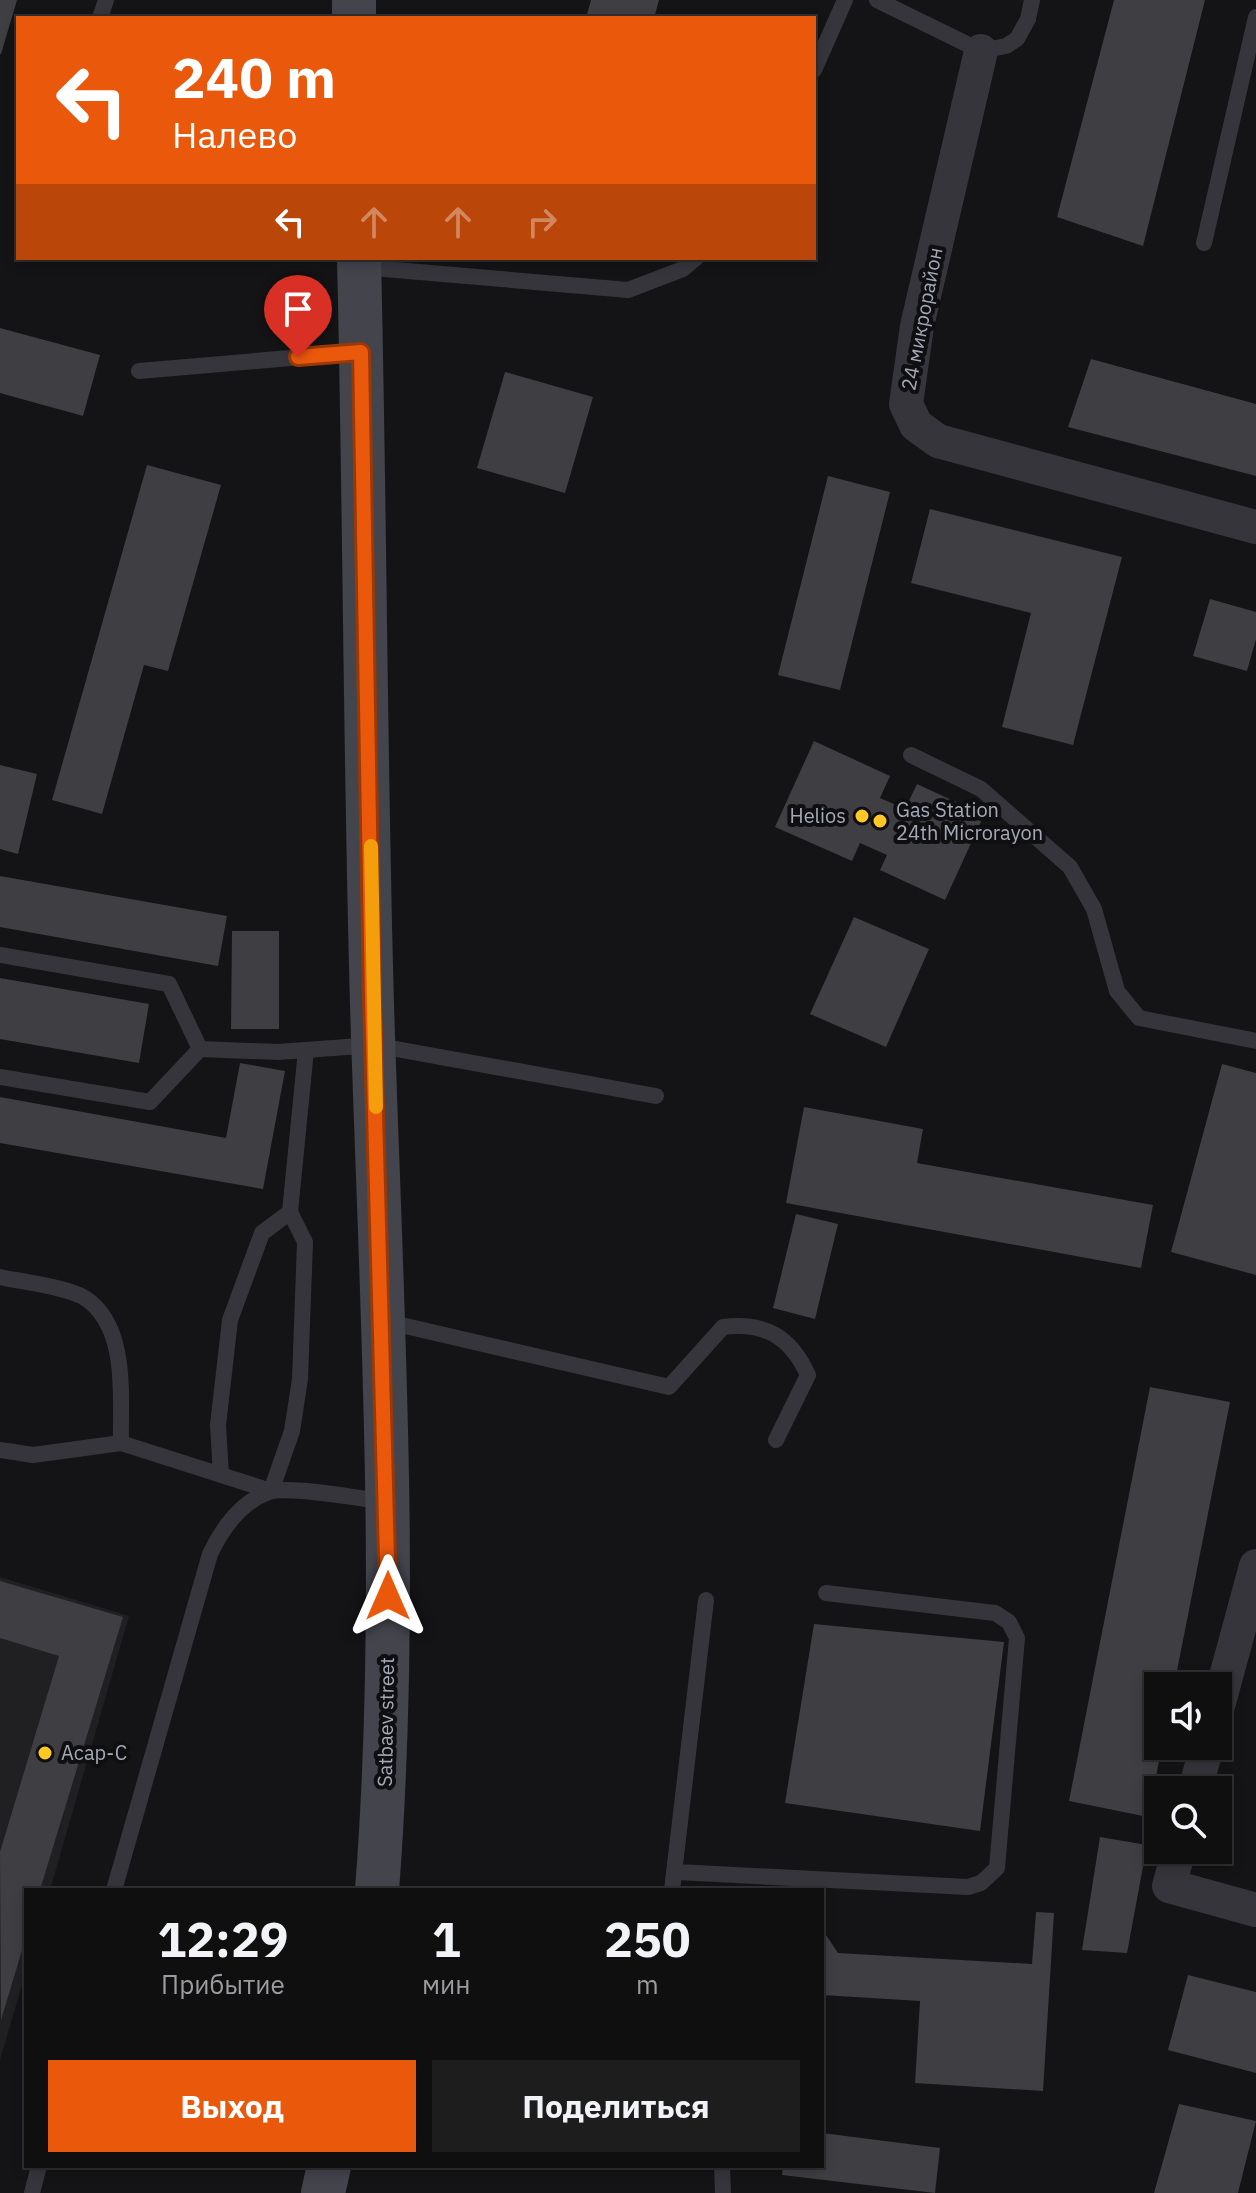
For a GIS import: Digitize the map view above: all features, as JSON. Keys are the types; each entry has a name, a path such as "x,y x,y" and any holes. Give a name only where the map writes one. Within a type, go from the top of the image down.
{"main road":[{"name":"Satbaev street","path":"359,262 374,1045 388,1502 388,1752 377,1888"},
{"path":"323,2193 329,2168"}],"street":[{"name":"24 микрорайон","path":"981,51 917,326 906,404 916,425 938,441 1256,527"},
{"path":"1227,1672 1256,1566"},
{"path":"1175,1864 1169,1886 1256,1910"}],"lane":[{"path":"816,65 845,0"},
{"path":"877,0 981,51 1006,46 1017,39 1028,19 1032,0"},
{"path":"1204,243 1256,17"},
{"path":"359,262 628,290 683,269 694,260"},
{"path":"139,371 361,352"},
{"path":"911,755 981,789 1070,867 1094,909 1117,991 1139,1018 1256,1041"},
{"path":"0,955 169,984 200,1049"},
{"path":"0,1077 150,1102 200,1049 306,1050 374,1045 656,1096"},
{"path":"115,1888 210,1554 221,1531 243,1508 271,1491 292,1431 300,1379 305,1242 290,1212 306,1050"},
{"path":"221,1475 218,1425 230,1320 262,1233 290,1212"},
{"path":"0,1277 83,1296 100,1311 112,1332 118,1369 121,1443"},
{"path":"382,1321 669,1387 723,1327 750,1323 777,1335 798,1354 808,1375 776,1440"},
{"path":"0,1450 33,1455 121,1443 271,1491 388,1502"},
{"path":"677,1872 968,1887 981,1883 997,1868 1017,1638 1013,1628 995,1613 826,1593"},
{"path":"673,1888 677,1872 706,1600"},
{"path":"32,2193 38,2168"},
{"path":"722,2168 723,2193"}],"shaded area":[{"name":"Асар-С","path":"0,1577 129,1616 51,1888 24,1888 24,1978 0,2060"}],"building":[{"path":"0,0 17,0 1,54 0,54"},
{"path":"591,0 659,0 655,16 587,16"},
{"path":"1114,0 1205,0 1143,246 1057,217"},
{"path":"0,328 100,355 83,416 0,393"},
{"path":"1091,359 1256,404 1256,476 1068,427"},
{"path":"505,372 593,397 565,493 477,468"},
{"path":"147,465 221,485 168,671 144,665 102,814 52,800"},
{"path":"828,476 890,492 840,690 778,675"},
{"path":"930,509 1122,557 1073,745 1002,727 1031,613 911,583"},
{"path":"1210,599 1256,612 1256,639 1247,671 1193,656"},
{"name":"Gas Station 24th Microrayon","path":"814,741 890,776 880,798 905,809 917,784 984,815 945,900 880,870 887,855 860,843 852,861 775,827"},
{"path":"0,765 37,774 18,854 0,849"},
{"path":"0,876 227,916 218,966 0,927"},
{"path":"854,917 929,949 886,1047 810,1014"},
{"path":"232,931 279,931 279,1029 231,1029"},
{"path":"0,978 149,1004 139,1063 0,1039"},
{"path":"240,1063 285,1071 263,1189 0,1143 0,1097 226,1138"},
{"path":"1222,1064 1256,1073 1256,1275 1171,1252"},
{"path":"804,1107 923,1129 917,1163 1153,1205 1141,1268 786,1203"},
{"path":"796,1214 838,1224 815,1319 773,1308"},
{"path":"1150,1387 1230,1402 1177,1672 1144,1672 1144,1760 1159,1760 1156,1776 1144,1776 1144,1816 1069,1801"},
{"name":"Асар-С","path":"0,1581 123,1617 41,1888 24,1888 24,1944 1,2020 0,1852 59,1656 0,1638"},
{"path":"814,1624 1004,1642 980,1831 785,1803"},
{"path":"1100,1837 1144,1844 1144,1861 1127,1953 1082,1950"},
{"path":"1036,1912 1054,1913 1043,2091 915,2083 920,2001 824,1995 824,1932 838,1953 1032,1964"},
{"path":"1188,1975 1256,1992 1256,2073 1168,2050"},
{"path":"1179,2104 1256,2121 1238,2193 1154,2193"},
{"path":"824,2133 940,2148 935,2193 782,2175 783,2168 824,2168"}],"slow traffic":[{"path":"371,846 376,1107"}],"place":[{"name":"Helios","path":"862,816"},
{"name":"Gas Station 24th Microrayon","path":"880,821"},
{"name":"Асар-С","path":"45,1753"}],"route":[{"path":"298,357 361,352 372,1000 388,1502 388,1596"}]}
